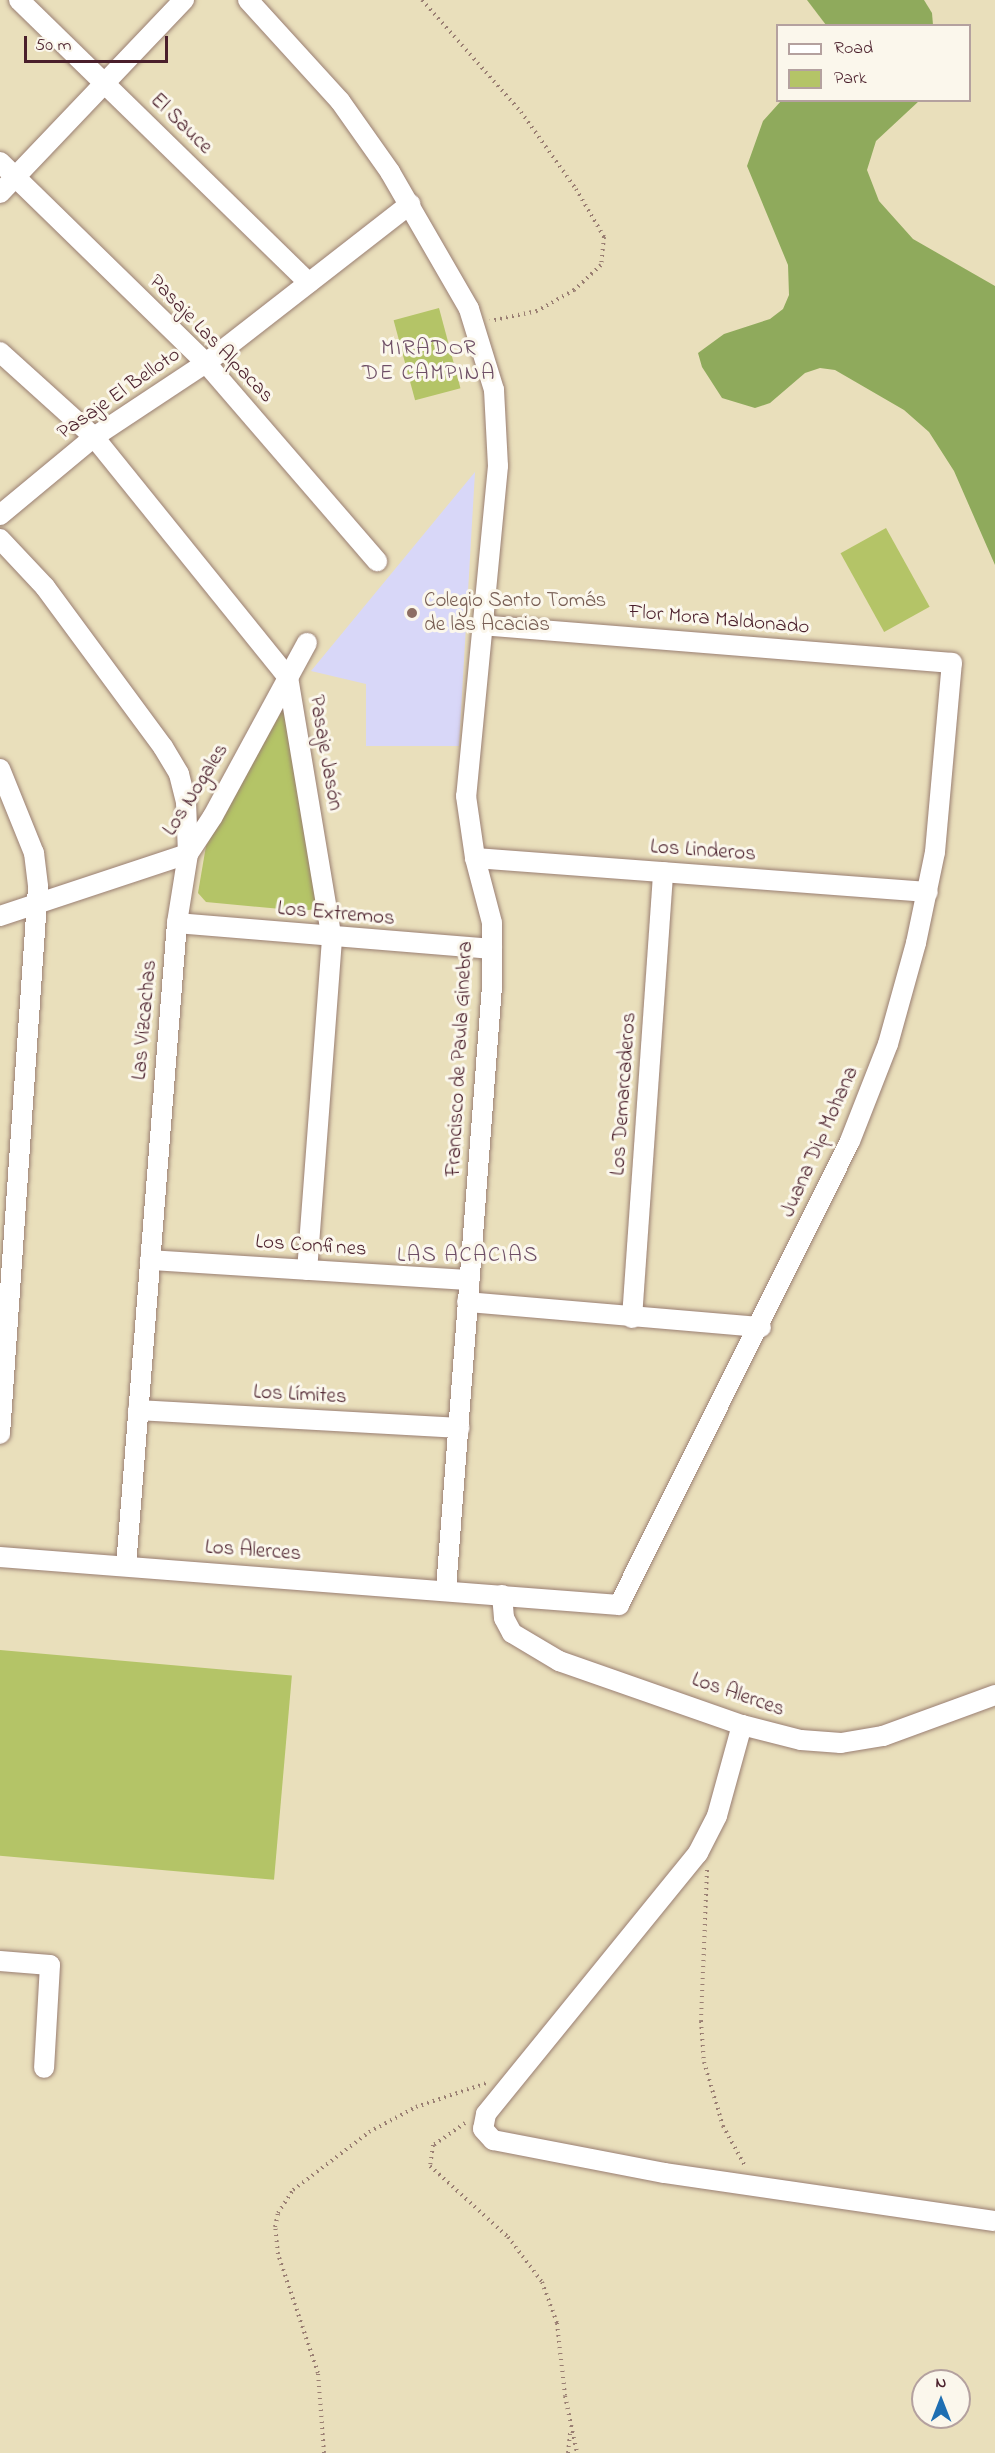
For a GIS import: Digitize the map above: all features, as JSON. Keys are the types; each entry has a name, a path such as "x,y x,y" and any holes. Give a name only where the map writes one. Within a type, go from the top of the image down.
{"street":[{"name":"El Sauce","path":"19,0 309,283"},
{"path":"0,193 184,0"},
{"name":"Francisco de Paula Ginebra","path":"248,0 340,101 410,204 474,321 494,390 499,442 466,796 475,858 492,923 492,950 446,1589"},
{"name":"Pasaje Las Alpacas","path":"0,162 206,363 376,561"},
{"name":"Pasaje El Belloto","path":"0,515 94,437 206,363 410,204"},
{"name":"Pasaje Jasón","path":"0,352 94,437 288,677 332,939 307,1270"},
{"name":"Las Vizcachas","path":"0,539 45,587 172,760 186,802 188,854 177,923 126,1566"},
{"name":"Flor Mora Maldonado","path":"482,625 952,663"},
{"name":"Los Nogales","path":"0,916 37,906 188,854 213,816 307,643"},
{"name":"Juana Dip Mohana","path":"619,1605 761,1327 870,1093 903,993 928,892 940,812 952,663"},
{"path":"0,769 33,853 37,906 6,1297 0,1434"},
{"name":"Los Linderos","path":"475,858 928,892"},
{"name":"Los Demarcaderos","path":"632,1318 663,872"},
{"name":"Los Extremos","path":"177,923 332,939 492,950"},
{"name":"Los Confines","path":"150,1260 469,1280"},
{"path":"468,1302 632,1318 761,1327"},
{"name":"Los Límites","path":"138,1410 459,1428"},
{"name":"Los Alerces","path":"0,1557 446,1589 619,1605"},
{"name":"Los Alerces","path":"502,1595 508,1626 538,1650 580,1670 651,1690 742,1725 801,1740 841,1743 883,1736 995,1695"},
{"path":"742,1725 729,1781 705,1840 689,1866 483,2118 483,2129 493,2140 665,2173 995,2221"},
{"path":"0,1961 50,1965 44,2068"}],"path":[{"path":"422,0 521,112 576,189 604,237 601,265 574,290 537,311 474,321"},
{"path":"705,1840 708,1912 701,2021 704,2062 723,2126 760,2185"},
{"path":"324,2453 318,2373 275,2241 275,2227 284,2201 324,2164 392,2118 441,2097 517,2077"},
{"path":"483,2118 458,2126 433,2145 430,2166 520,2249 542,2282 557,2323 570,2425 577,2453"},
{"path":"568,2453 570,2425"}],"shaded area":[{"name":"Colegio Santo Tomás de las Acacias","path":"475,472 459,746 366,746 366,684 311,671"}],"green space":[{"path":"807,0 924,0 932,13 933,24 825,24"},
{"path":"780,102 918,102 876,141 867,170 879,201 913,239 995,286 995,565 954,471 929,432 904,410 835,370 820,368 805,373 770,403 755,408 722,398 702,367 698,353 724,334 770,319 783,309 789,295 788,265 747,166 763,121"},
{"path":"439,308 460,388 415,400 394,320"},
{"path":"886,528 930,607 884,632 841,553"},
{"path":"285,705 320,908 303,911 206,902 198,893 206,846"},
{"path":"0,1650 292,1676 274,1880 0,1856"}],"place":[{"name":"Colegio Santo Tomás de las Acacias","path":"412,613"}],"district":[{"name":"MIRADOR DE CAMPINA","path":"429,362"},
{"name":"LAS ACACIAS","path":"468,1257"}]}
